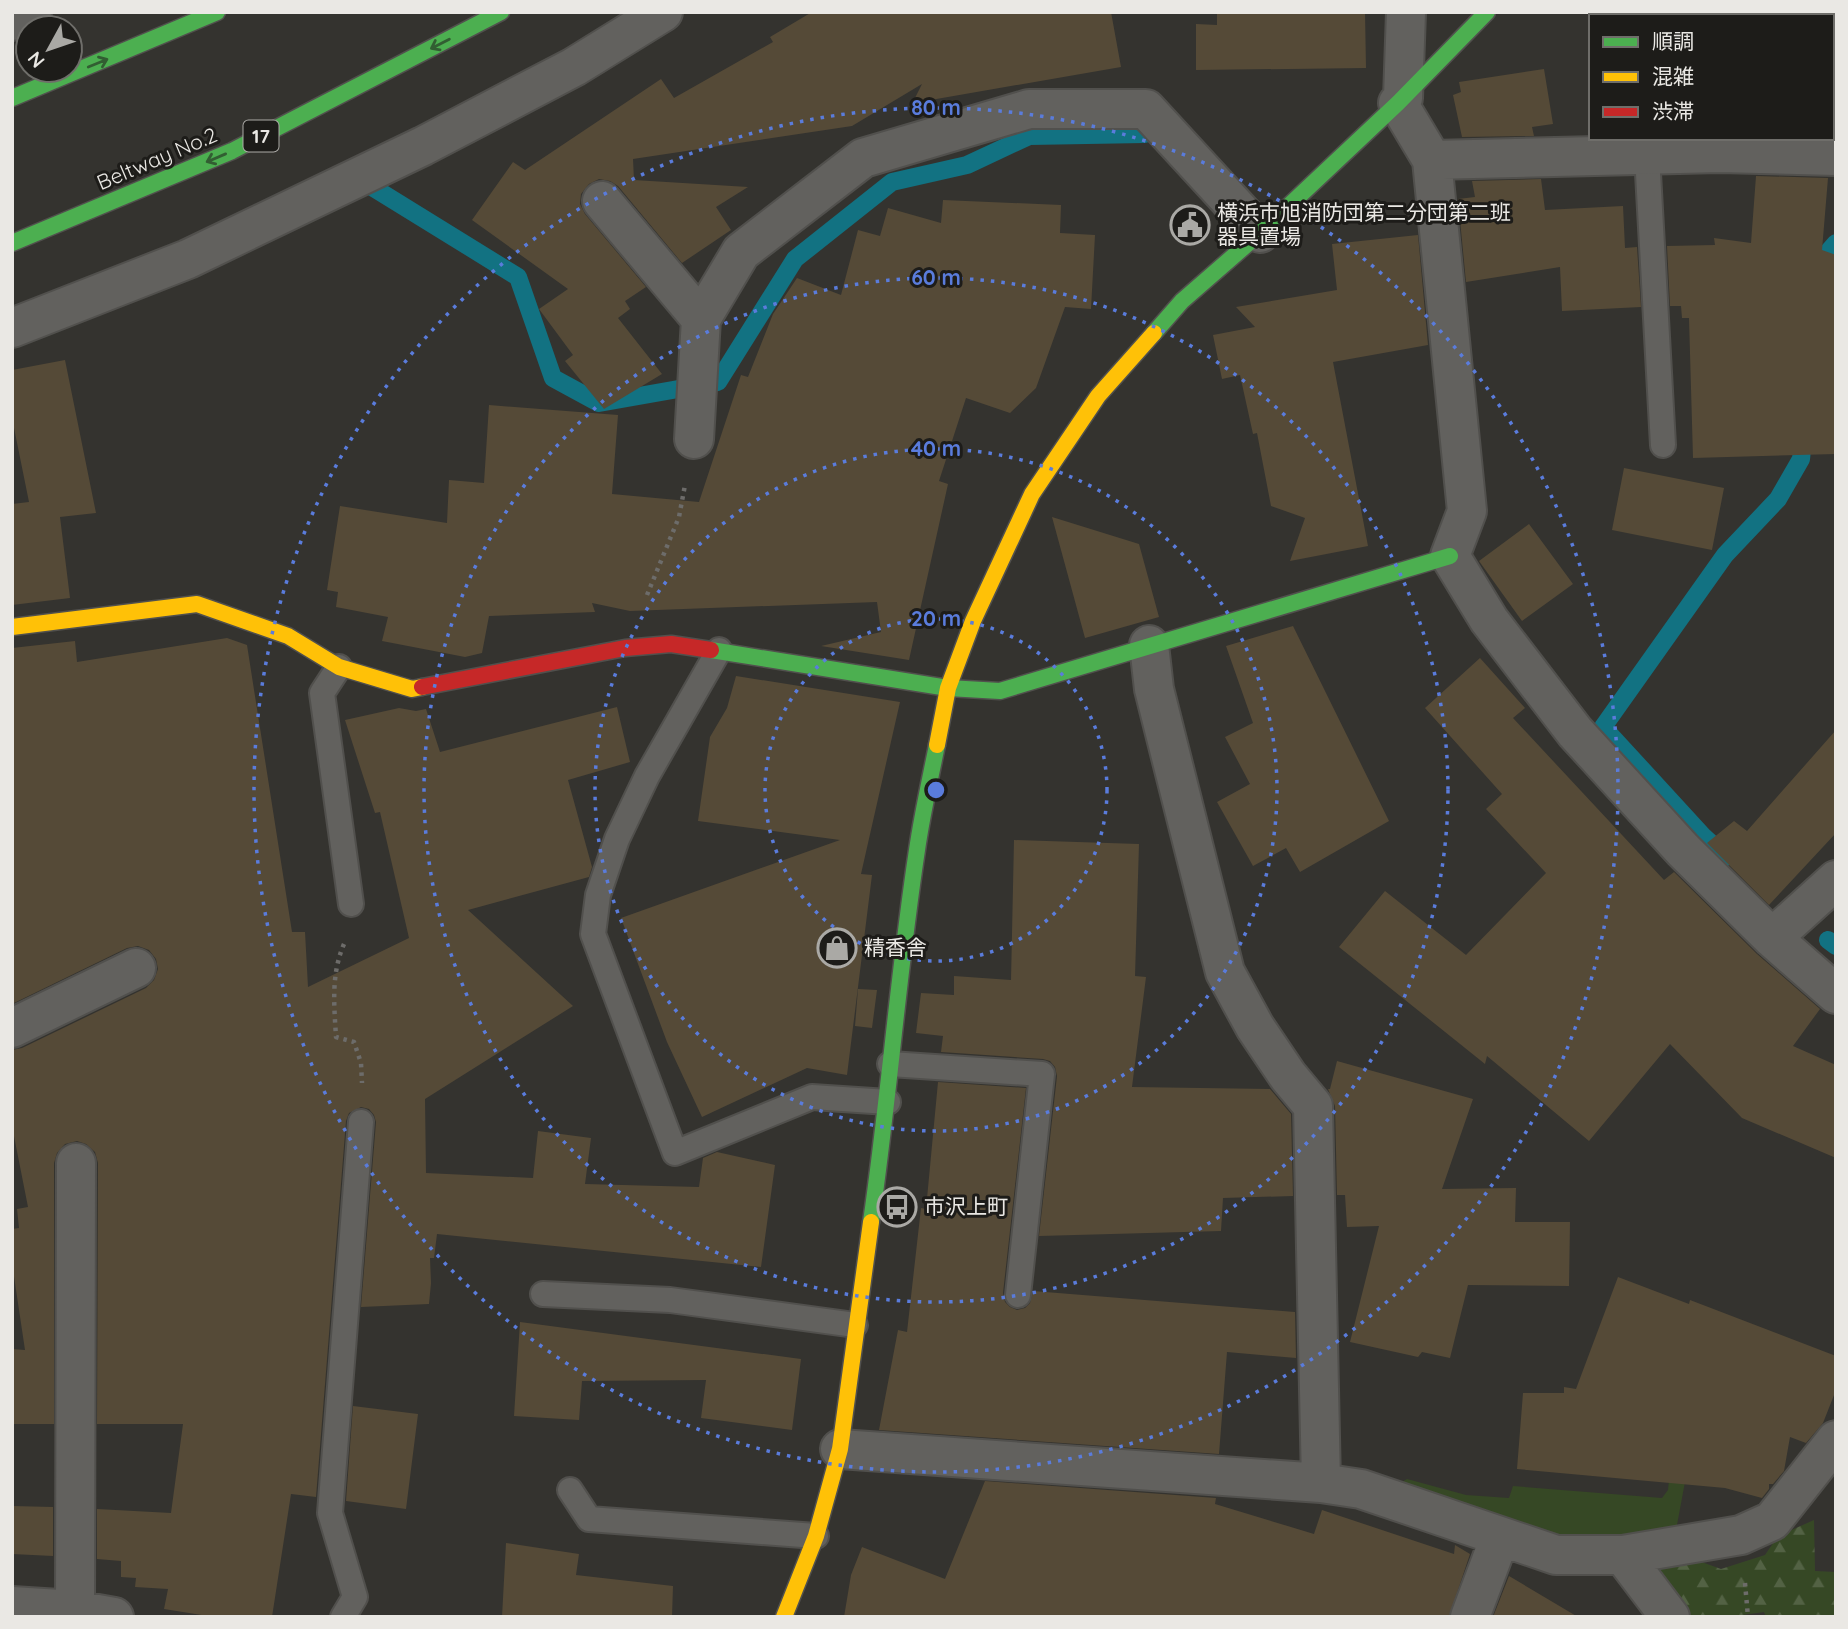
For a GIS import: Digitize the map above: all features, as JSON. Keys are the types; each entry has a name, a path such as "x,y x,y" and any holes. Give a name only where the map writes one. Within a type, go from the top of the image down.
{"street":[{"path":"12,21 32,12"},
{"path":"12,98 217,12"},
{"name":"Beltway No.2","path":"12,243 232,151 501,12"},
{"path":"12,328 188,259 411,152 574,67 663,12"},
{"path":"1406,12 1401,101 1432,160 1467,511 1450,556"},
{"path":"784,1617 816,1536 840,1449 855,1325 888,1102 890,1064 917,849 948,688 973,621 1032,495 1098,396 1182,301 1260,233 1401,101 1487,12"},
{"path":"696,406 701,319 741,252 863,158 1029,108 1146,110 1260,233"},
{"path":"1432,160 1720,153 1836,156"},
{"path":"602,201 701,319"},
{"path":"12,627 197,604 288,636 339,667 412,689 625,648 671,644 948,688 1000,691 1450,556"},
{"path":"1450,556 1489,620 1575,732 1683,850 1772,938 1836,994"},
{"path":"1149,645 1154,689 1225,972 1255,1027 1288,1076 1313,1106 1321,1483"},
{"path":"1772,938 1836,880"},
{"path":"12,1028 136,968"},
{"path":"75,1610 76,1163"},
{"path":"840,1449 1321,1483 1361,1489 1556,1555 1623,1555 1741,1535 1772,1521 1836,1440"},
{"path":"1470,1617 1500,1537"},
{"path":"1623,1555 1670,1617"},
{"path":"12,1606 75,1610 114,1617"}],"lane":[{"path":"1647,155 1663,445"},
{"path":"719,650 647,776 617,839 598,895 593,934 617,999 675,1153 813,1097 888,1102"},
{"path":"339,667 322,693 351,904"},
{"path":"890,1064 1042,1074 1018,1295"},
{"path":"343,1617 355,1597 330,1513 361,1122"},
{"path":"543,1294 670,1300 855,1325"},
{"path":"570,1490 589,1519 816,1536"}],"path":[{"path":"625,648 679,517 696,406"},
{"path":"351,904 352,927 336,962 336,1037 354,1042 362,1063 361,1122"}],"green space":[{"path":"1673,1441 1692,1444 1677,1525 1668,1535 1546,1541 1395,1486 1407,1479 1466,1495 1509,1498 1513,1486 1662,1498 1668,1490"},
{"path":"1814,1520 1815,1571 1836,1572 1836,1617 1766,1617 1764,1612 1728,1617 1690,1617 1652,1567 1696,1560 1721,1569 1765,1555 1778,1536"}],"building":[{"path":"812,12 1111,12 1121,67 925,101 916,108 917,103 912,104 922,84 852,126 633,159 634,180 748,187 716,207 731,230 682,263 618,186 599,179 589,184 581,194 580,204 585,214 646,287 625,301 630,309 618,318 662,374 604,409 565,361 573,355 539,309 568,289 472,220 513,162 525,170 661,79 674,98 773,42 770,37"},
{"path":"1217,12 1365,12 1366,68 1196,70 1196,24 1217,25"},
{"path":"1544,69 1553,124 1532,127 1534,136 1462,137 1453,95 1461,92 1459,82"},
{"path":"1756,176 1828,178 1822,250 1836,255 1836,454 1693,458 1689,318 1682,318 1681,306 1670,306 1667,246 1715,245 1714,238 1751,243"},
{"path":"1541,179 1545,210 1623,206 1625,248 1637,247 1641,307 1562,311 1560,267 1466,282 1458,199 1475,197 1472,181"},
{"path":"943,200 1061,205 1060,233 1095,235 1091,309 1065,307 1036,388 1010,413 966,398 939,481 948,484 909,660 821,646 881,632 877,602 630,611 592,603 595,612 489,616 482,653 465,657 382,641 388,617 336,607 338,592 327,590 340,506 447,523 449,480 484,483 489,405 618,415 612,494 699,502 741,375 748,377 773,314 797,278 841,295 858,230 880,236 888,208 941,223"},
{"path":"1418,235 1428,345 1333,362 1368,546 1290,561 1305,518 1271,506 1257,433 1253,434 1240,375 1222,379 1213,335 1255,327 1236,307 1337,290 1332,244"},
{"path":"65,360 96,513 60,517 70,598 12,605 12,504 29,502 12,418 12,370"},
{"path":"1624,468 1724,488 1712,550 1612,530"},
{"path":"1052,517 1139,544 1159,617 1085,638"},
{"path":"1529,524 1573,584 1522,621 1479,561"},
{"path":"1293,626 1389,821 1300,872 1286,848 1253,866 1217,802 1250,784 1225,737 1253,723 1226,646"},
{"path":"227,638 247,645 292,932 305,932 308,987 409,938 380,812 375,813 345,720 399,708 416,711 426,709 440,752 617,707 630,762 568,780 592,867 589,877 468,910 573,1006 425,1099 426,1173 533,1178 538,1131 591,1138 585,1184 699,1187 703,1158 717,1152 775,1165 761,1267 437,1234 434,1258 430,1258 429,1304 361,1307 376,1122 369,1109 361,1107 349,1113 346,1121 316,1497 291,1494 272,1617 214,1617 164,1609 168,1589 135,1587 136,1578 121,1577 121,1561 97,1559 97,1509 171,1513 183,1424 97,1424 98,1163 95,1152 86,1144 77,1141 65,1144 57,1153 54,1163 54,1424 12,1424 12,1349 25,1350 12,1263 12,1229 19,1228 17,1209 28,1207 12,1126 12,1050 22,1048 146,988 154,980 158,969 156,959 149,950 138,946 127,948 12,1004 12,648 75,641 77,662"},
{"path":"1480,658 1525,708 1513,718 1664,880 1674,872 1757,954 1820,1009 1793,1046 1836,1065 1836,1158 1742,1118 1670,1044 1589,1141 1487,1056 1485,1064 1339,947 1385,891 1466,955 1546,873 1486,809 1502,794 1425,708"},
{"path":"736,676 900,702 861,874 872,875 847,1075 807,1068 702,1117 667,1042 621,918 840,840 698,821 710,737 727,708"},
{"path":"1836,730 1836,833 1769,905 1707,843 1734,821 1747,831"},
{"path":"1014,840 1139,844 1135,976 1146,977 1132,1087 1270,1089 1291,1114 1293,1196 1223,1198 1221,1231 1039,1236 1057,1076 1055,1067 1050,1061 1043,1059 941,1052 943,1036 916,1033 921,993 954,995 954,976 1011,980"},
{"path":"858,989 877,990 872,1028 855,1026"},
{"path":"1337,1061 1473,1099 1442,1189 1516,1188 1515,1222 1570,1222 1569,1286 1468,1285 1450,1358 1422,1352 1418,1357 1350,1342 1379,1226 1347,1227 1345,1195 1337,1195 1335,1106 1328,1089"},
{"path":"938,1082 1026,1088 1003,1293 1005,1302 1010,1307 1017,1310 1025,1308 1030,1303 1033,1291 1295,1312 1296,1358 1227,1352 1219,1454 879,1430 898,1330 907,1332 921,1208 926,1209"},
{"path":"1618,1277 1689,1304 1690,1300 1836,1356 1836,1390 1823,1423 1806,1443 1790,1437 1784,1471 1773,1484 1769,1484 1769,1489 1762,1498 1725,1488 1517,1469 1523,1393 1564,1393 1564,1387 1576,1389"},
{"path":"520,1322 801,1359 792,1430 701,1418 706,1380 582,1381 579,1420 514,1416"},
{"path":"353,1406 418,1414 406,1509 346,1501"},
{"path":"985,1481 1216,1498 1215,1504 1314,1534 1322,1510 1454,1554 1455,1545 1470,1554 1449,1617 844,1617 851,1575 862,1547 945,1579"},
{"path":"12,1506 53,1507 53,1556 12,1554"},
{"path":"506,1543 579,1554 576,1575 673,1586 672,1617 502,1617"},
{"path":"1509,1576 1578,1617 1493,1617"}],"waterway":[{"path":"356,177 518,277 553,378 599,403 718,382 795,259 892,182 967,165 1029,136 1145,134"},
{"path":"1814,268 1836,243"},
{"path":"1726,857 1704,837 1603,727 1725,555 1778,499 1801,459 1804,431"},
{"path":"1828,940 1836,946"}],"traffic: fast":[{"path":"12,98 217,12"},
{"path":"12,243 232,151 501,12"},
{"path":"1154,333 1182,301 1260,233 1398,103 1487,12"},
{"path":"711,650 948,688 1000,691 1450,556"},
{"path":"871,1222 910,896 937,745"}],"traffic: slow":[{"path":"937,745 948,688 973,621 1032,494 1098,396 1154,333"},
{"path":"12,627 197,604 288,636 339,667 412,689 422,687"},
{"path":"784,1617 816,1536 840,1449 871,1222"}],"traffic: jam":[{"path":"422,687 625,648 671,644 711,650"}],"place":[{"name":"横浜市旭消防団第二分団第二班 器具置場","path":"1190,225"},
{"name":"精香舎","path":"837,948"},
{"name":"市沢上町","path":"897,1207"}]}
